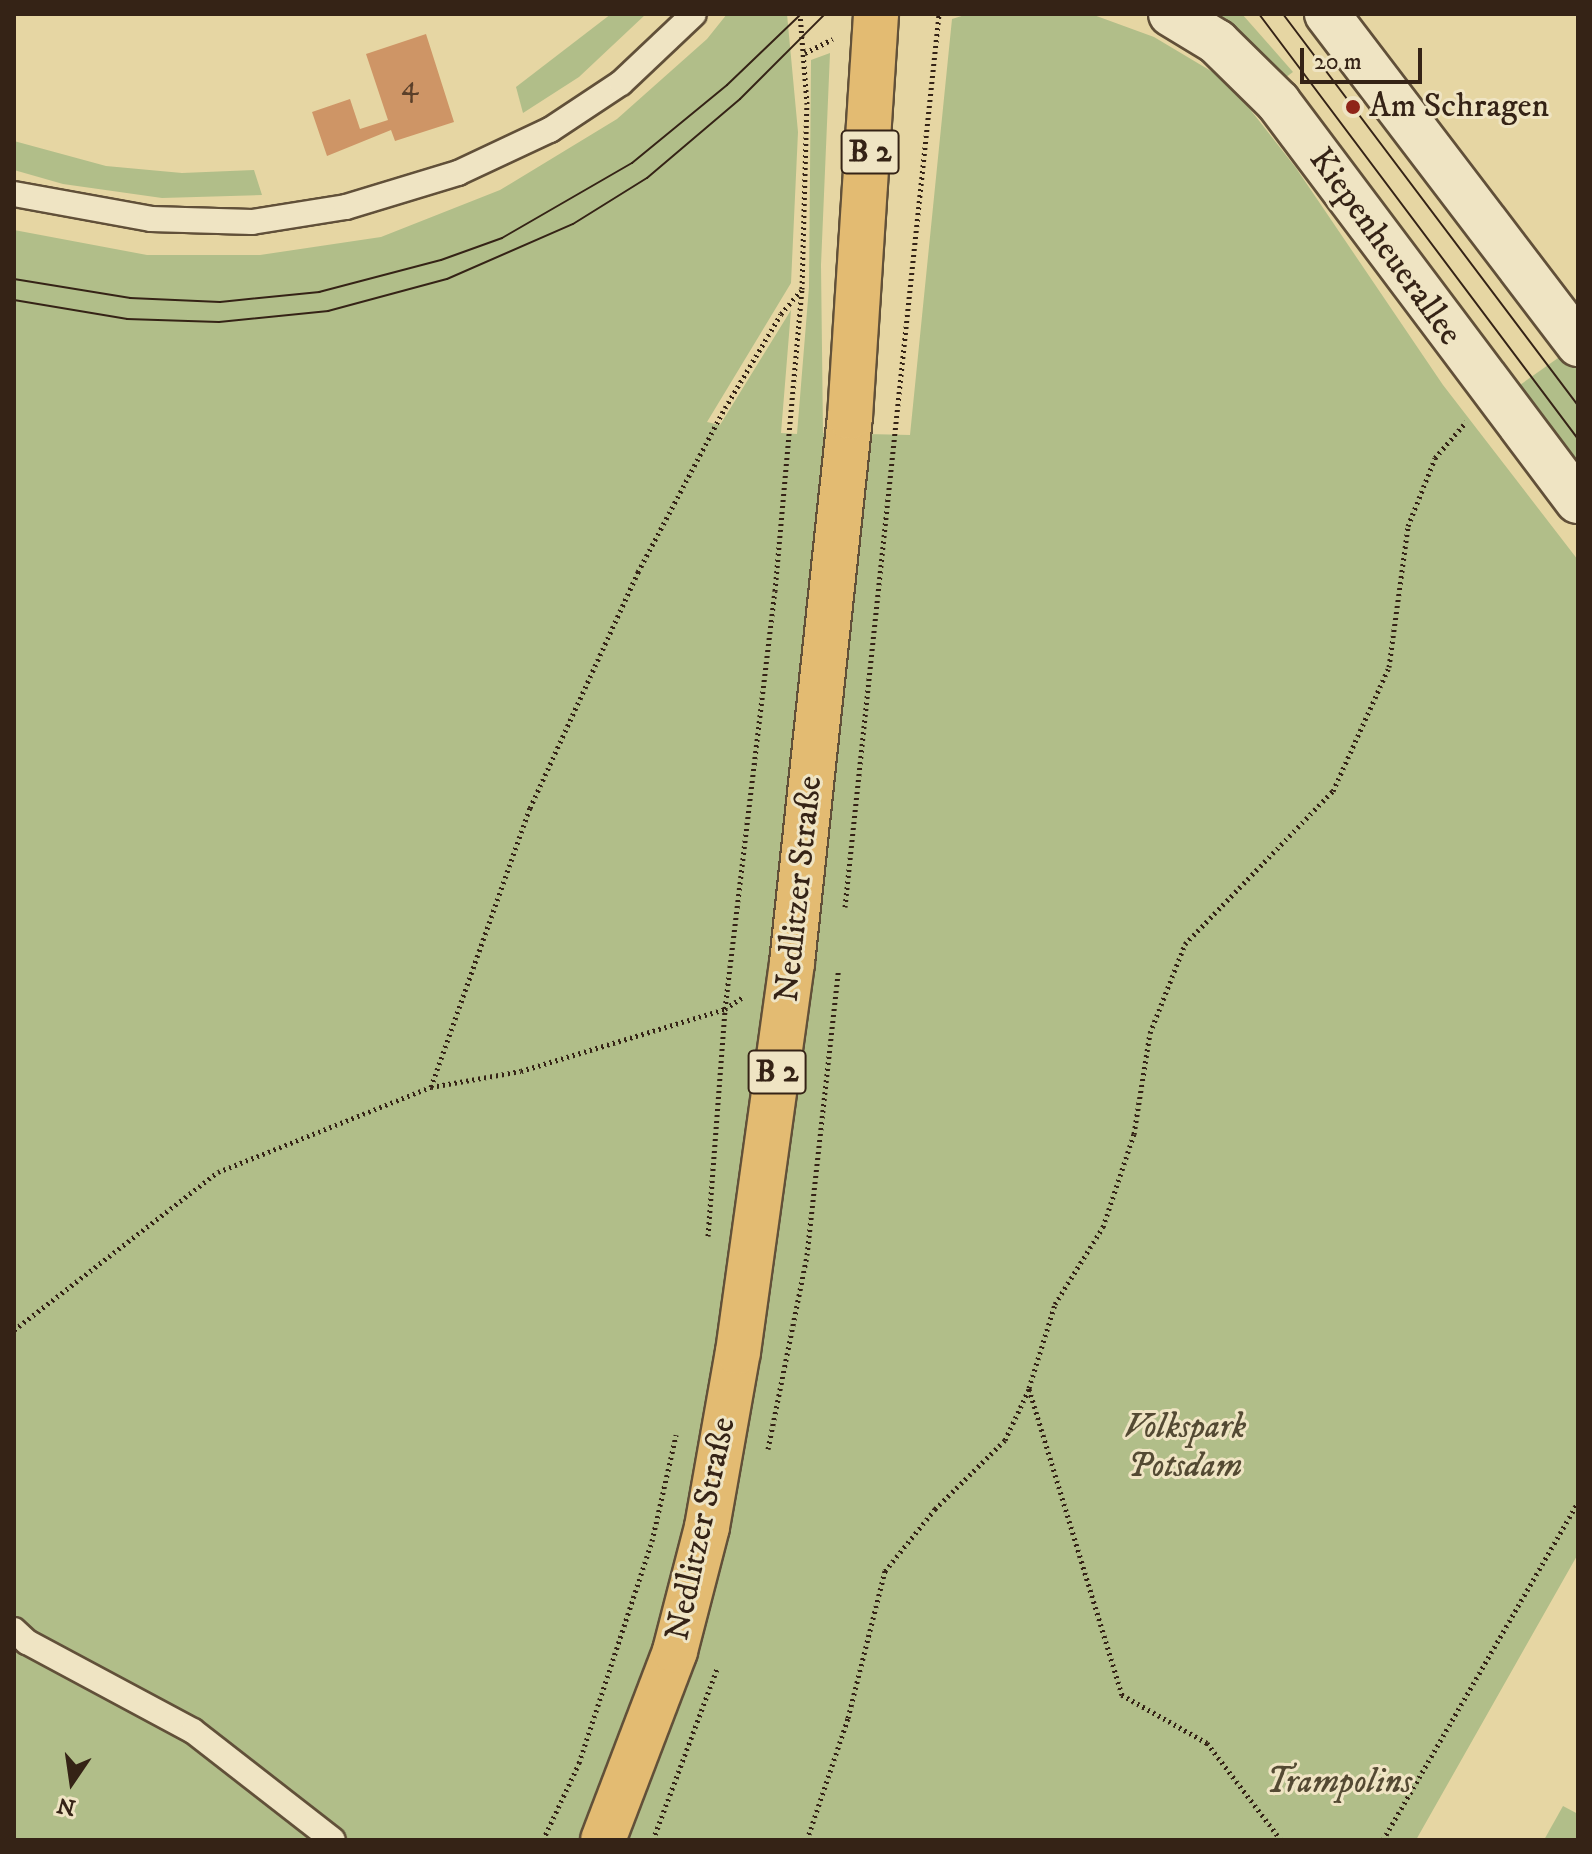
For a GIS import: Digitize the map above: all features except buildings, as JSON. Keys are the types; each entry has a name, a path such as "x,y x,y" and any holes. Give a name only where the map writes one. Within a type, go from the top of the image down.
{"main road":[{"name":"Nedlitzer Straße","path":"603,1840 675,1651 707,1527 738,1352 792,963 852,388 879,15"}],"street":[{"name":"Kiepenheuerallee","path":"1171,14 1217,42 1270,93 1492,393 1578,501"},
{"path":"1327,14 1578,344"}],"lane":[{"path":"14,194 151,219 252,222 346,207 458,173 550,130 621,83 694,14"},
{"path":"14,1630 27,1642 193,1731 333,1840"}],"path":[{"path":"707,1239 725,1009 775,591 802,289 807,104 800,14"},
{"path":"431,1087 530,808 638,572 725,408 781,314 802,289"},
{"path":"807,1840 848,1718 885,1571 935,1509 1005,1440 1029,1388 1055,1304 1103,1227 1134,1134 1150,1033 1185,944 1333,791 1389,667 1413,513 1435,458 1492,393"},
{"path":"14,1330 218,1172 431,1087 521,1071 725,1009 792,963"},
{"path":"1029,1388 1122,1695 1207,1743 1281,1840"},
{"path":"543,1840 579,1763 652,1541 680,1421"},
{"path":"1383,1840 1578,1502"}],"green space":[{"path":"611,14 646,14 579,77 523,113 516,87"},
{"path":"727,14 787,14 798,132 791,283 707,422 720,425 791,310 781,433 797,434 809,287 811,60 830,53 821,265 823,433 910,435 952,19 968,14 1091,14 1154,37 1216,74 1249,108 1296,168 1443,385 1578,560 1578,1554 1416,1840 14,1840 14,230 147,255 260,255 381,237 500,190 617,119 707,39"},
{"path":"1202,14 1242,14 1293,72 1278,83"},
{"path":"14,141 106,166 182,173 254,170 262,195 162,198 63,184 14,170"},
{"path":"1568,351 1578,364 1578,479 1510,392"},
{"path":"1563,1806 1578,1814 1578,1840 1544,1840"}],"tram line":[{"path":"14,279 130,298 220,302 319,292 441,260 502,238 632,163 727,85 801,14"},
{"path":"14,300 127,319 219,322 328,311 447,279 573,224 647,178 740,99 825,14"},
{"path":"1259,14 1578,439"},
{"path":"1283,14 1578,406"}],"place":[{"name":"Am Schragen","path":"1353,107"}],"park label":[{"name":"Volkspark Potsdam","path":"1185,1446"},
{"name":"Trampolins","path":"1339,1783"}]}
